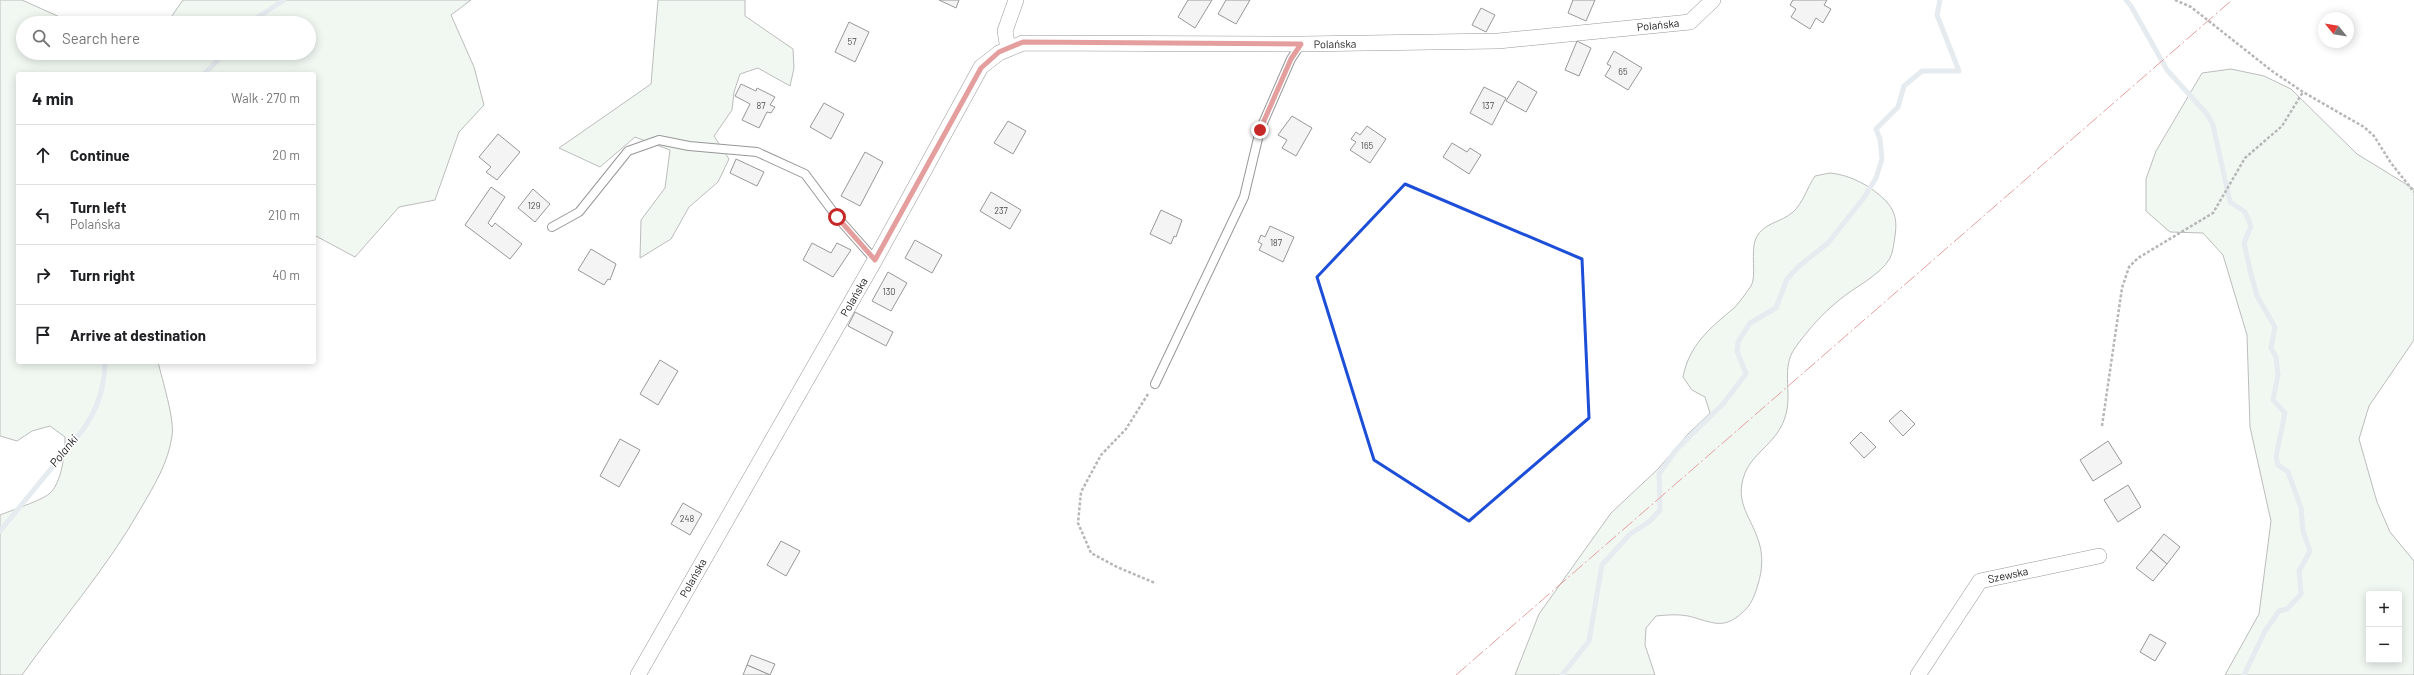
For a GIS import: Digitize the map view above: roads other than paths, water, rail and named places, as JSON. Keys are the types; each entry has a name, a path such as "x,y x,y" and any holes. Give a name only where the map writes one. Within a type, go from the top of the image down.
{"street":[{"path":"1008,49 1005,31 1016,0"},
{"name":"Polańska","path":"638,675 875,260 981,68 999,52 1023,42 1301,44 1498,41 1690,22 1713,0"},
{"name":"Szewska","path":"1918,675 1980,581 2099,556"}],"lane":[{"path":"1155,384 1244,196 1260,130 1291,59 1301,44"},
{"path":"552,227 579,212 628,151 659,140 689,146 757,152 805,174 837,217 875,260"}],"waterway":[{"name":"Polanki","path":"260,16 284,0"},
{"path":"1562,675 1589,641 1602,565 1630,534 1649,522 1660,510 1659,474 1676,450 1723,404 1746,374 1737,351 1738,342 1750,323 1776,308 1787,279 1798,267 1828,243 1863,199 1876,178 1882,159 1880,139 1876,129 1898,107 1904,86 1922,71 1959,71 1937,15 1940,0"},
{"path":"2126,0 2131,6 2167,70 2207,114 2213,125 2230,202 2245,212 2251,226 2244,243 2257,296 2275,327 2271,348 2276,357 2278,375 2273,400 2285,413 2276,457 2278,465 2288,472 2301,508 2303,531 2310,551 2299,571 2301,594 2287,609 2279,611 2265,631 2244,675"},
{"name":"Polanki","path":"206,72 218,60"},
{"name":"Polanki","path":"0,531 88,423 102,390 105,364"}]}
